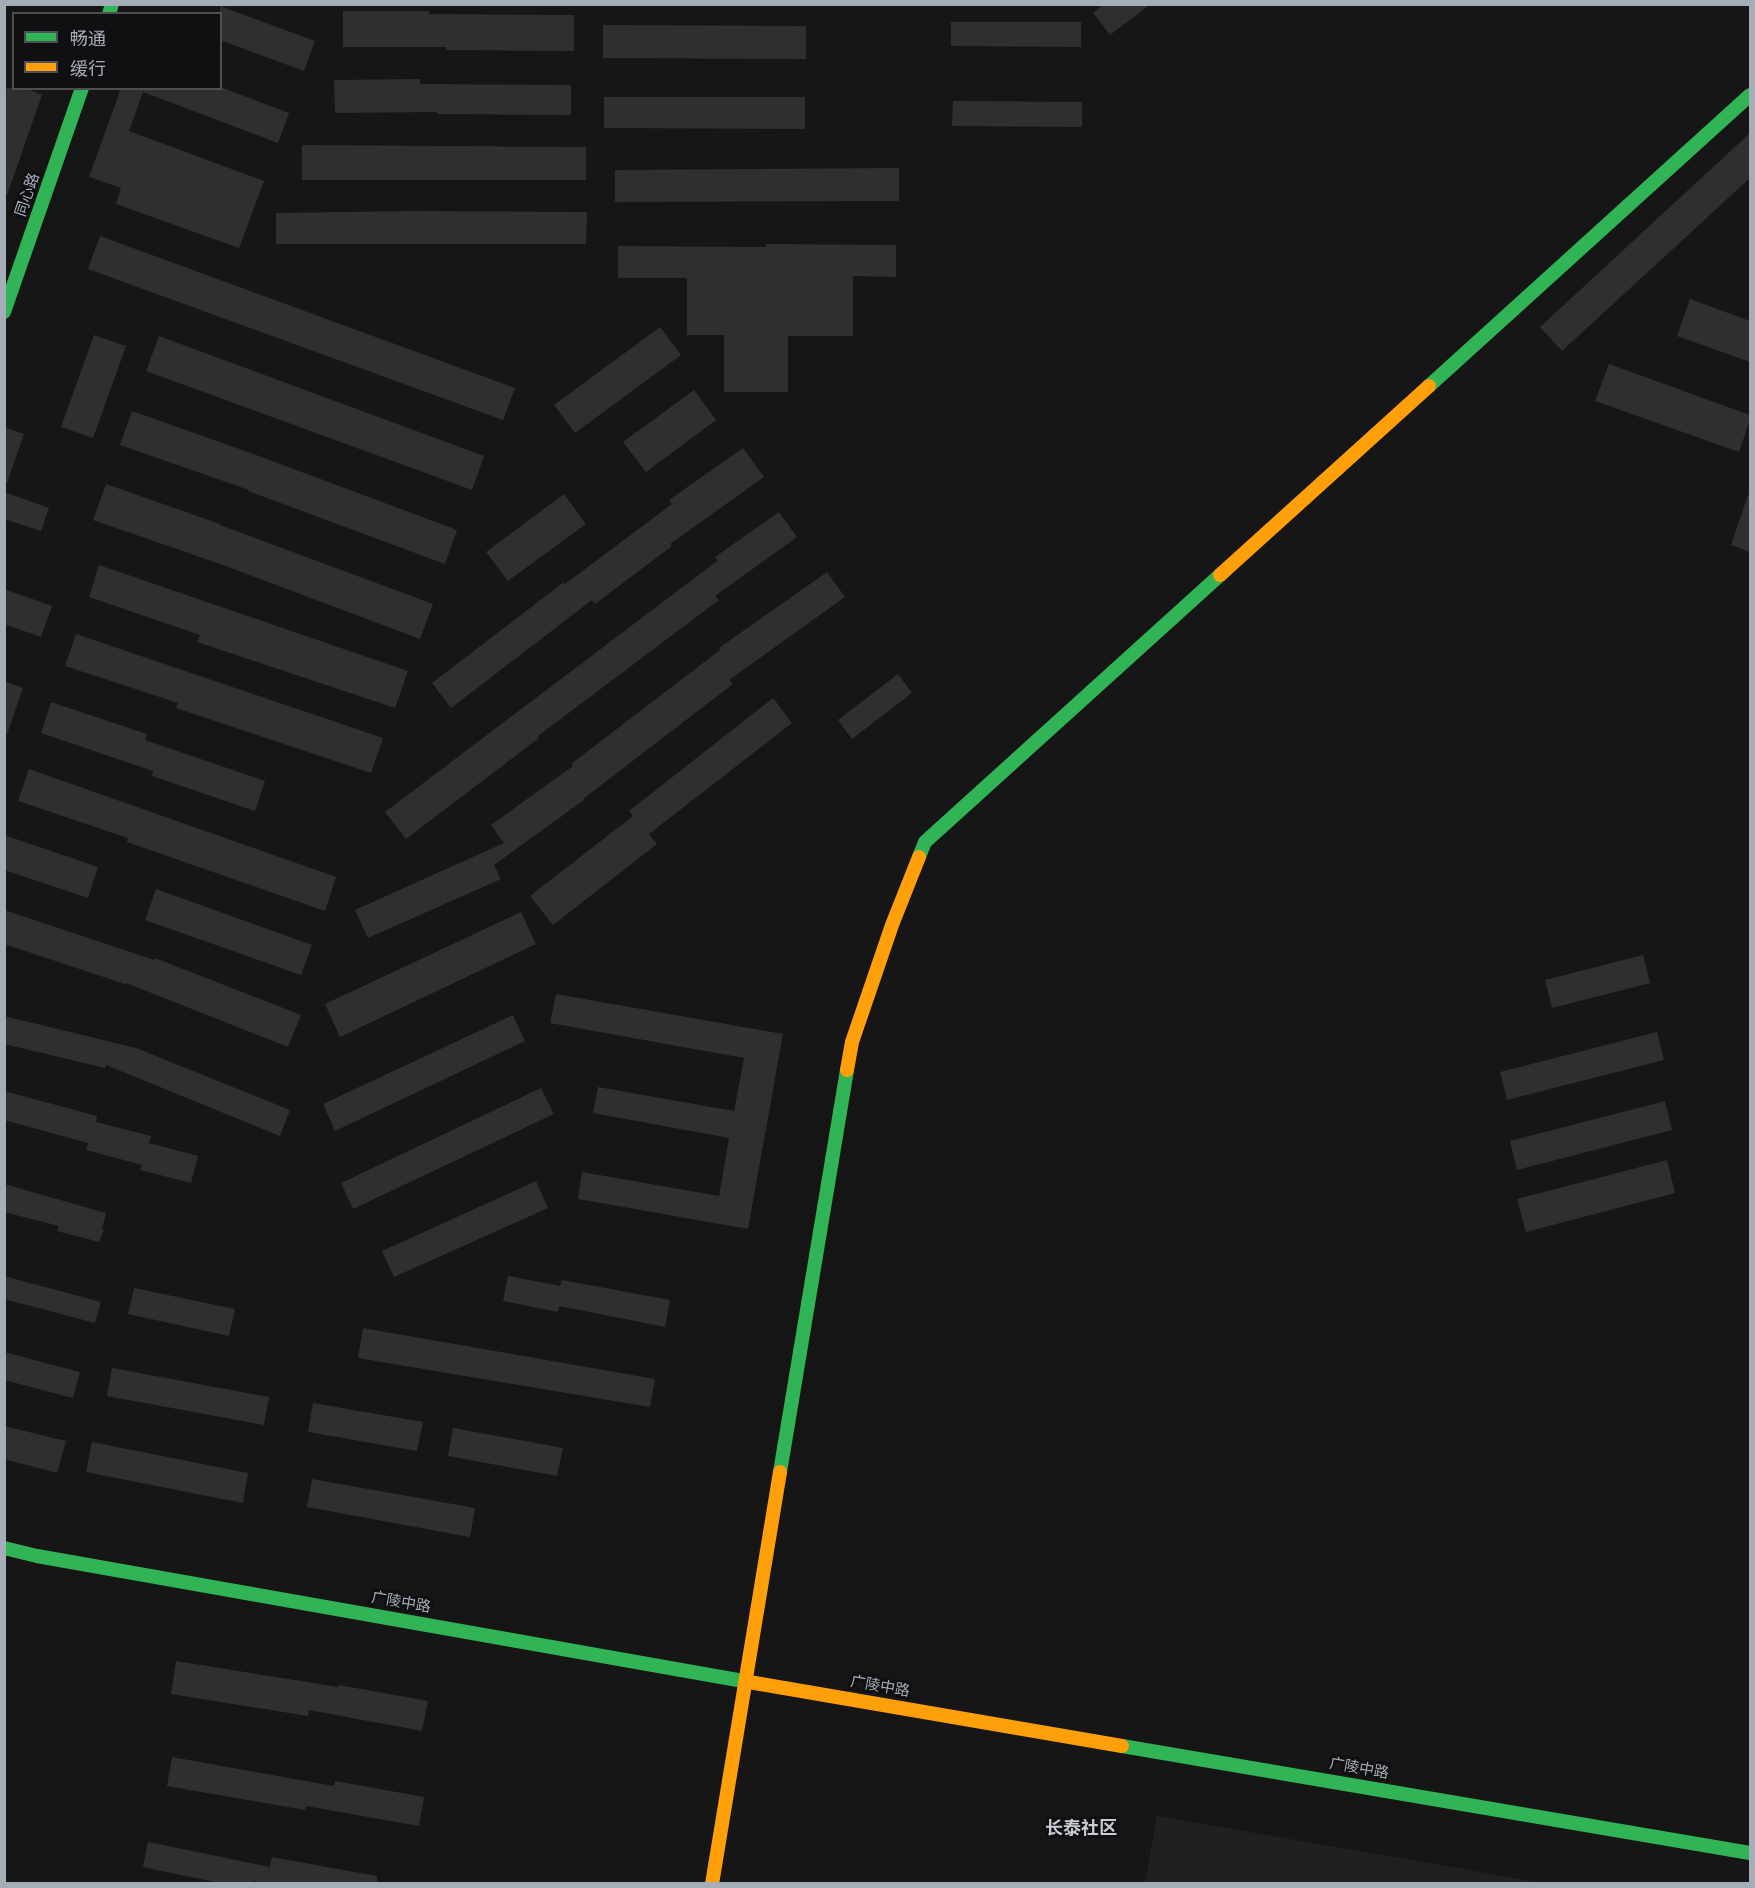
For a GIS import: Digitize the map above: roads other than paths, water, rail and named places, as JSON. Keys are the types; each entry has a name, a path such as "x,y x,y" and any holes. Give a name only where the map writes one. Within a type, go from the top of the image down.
{"street":[{"name":"同心路","path":"4,312 81,90"},
{"path":"712,1884 852,1042 892,925 925,842 1750,95"},
{"name":"广陵中路","path":"4,1548 49,1558 745,1681 1750,1853"}],"district":[{"name":"长泰社区","path":"1081,1829"}]}
